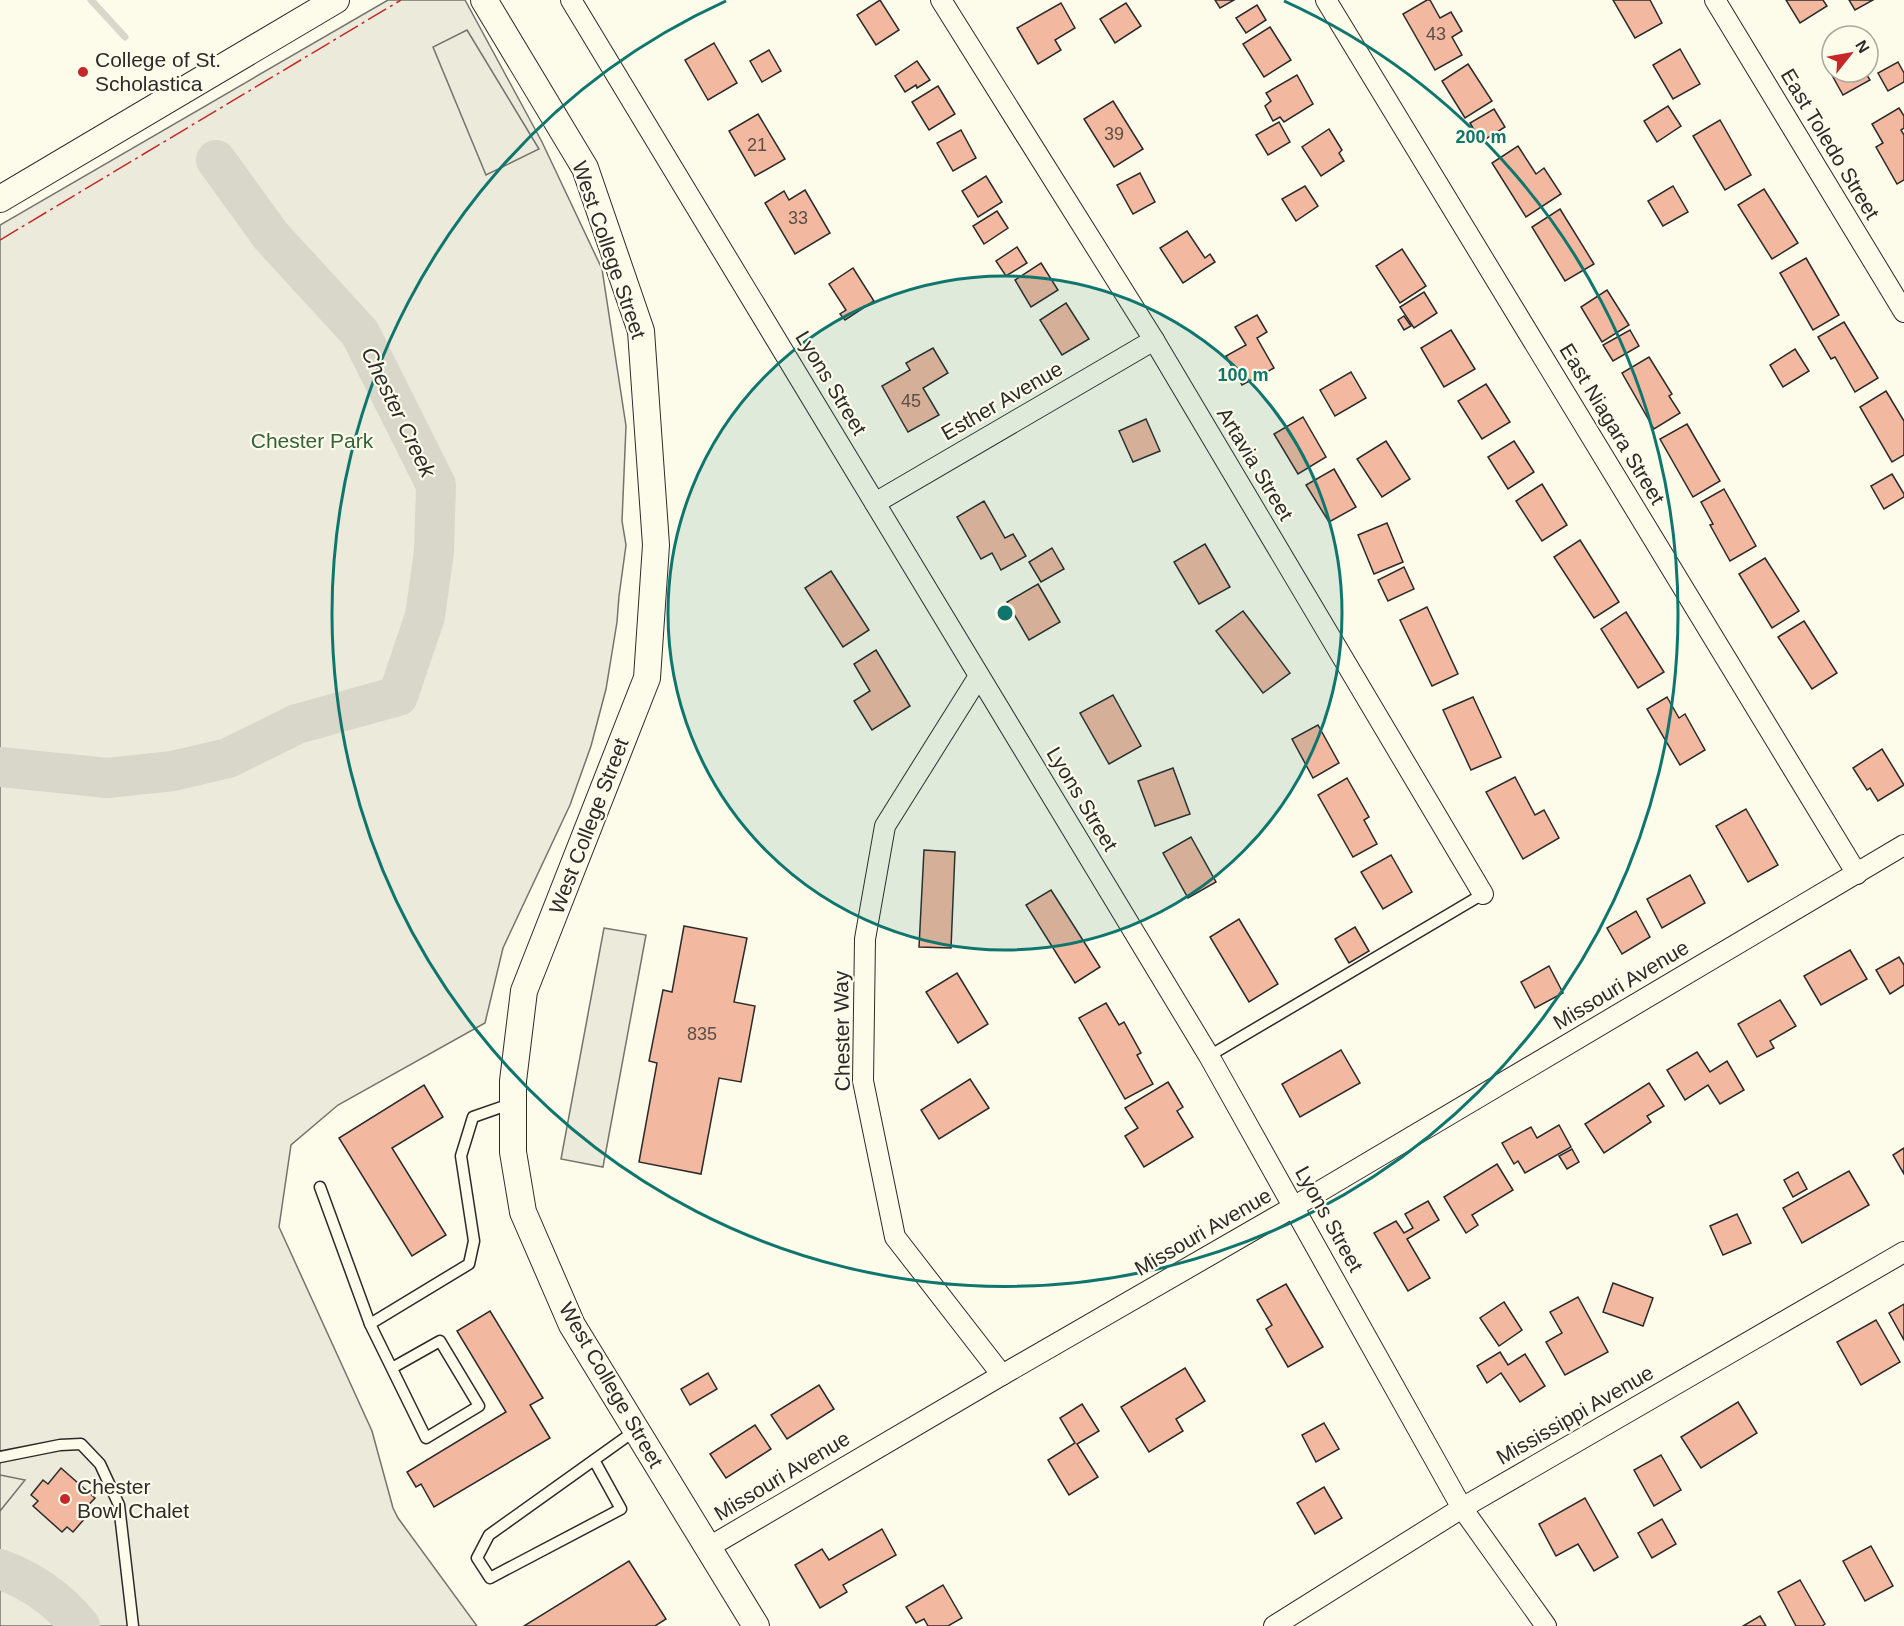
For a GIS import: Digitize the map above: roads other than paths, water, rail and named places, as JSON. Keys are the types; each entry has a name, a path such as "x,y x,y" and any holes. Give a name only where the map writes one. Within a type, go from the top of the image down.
{"street":[{"path":"0,199 336,0"},
{"name":"West College Street","path":"484,0 585,168 641,331 656,545 647,678 524,991 513,1081 513,1152 523,1212 572,1325 710,1547 756,1626"},
{"name":"Artavia Street","path":"941,0 1154,340 1484,894"},
{"name":"East Niagara Street","path":"1326,0 1857,873"},
{"name":"East Toledo Street","path":"1715,0 1904,312"},
{"name":"Lyons Street","path":"573,2 1209,1056 1462,1508 1546,1626"},
{"name":"Esther Avenue","path":"875,503 1154,340"},
{"name":"Chester Way","path":"979,676 885,826 865,939 863,1081 895,1237 1002,1375"},
{"name":"Missouri Avenue","path":"710,1547 1295,1206 1904,845"},
{"name":"Mississippi Avenue","path":"1274,1626 1462,1508 1904,1252"}],"lane":[{"path":"1209,1056 1484,894"},
{"path":"370,1324 469,1264 474,1241 461,1156 473,1117 513,1102"},
{"path":"320,1187 370,1324 426,1438 479,1406 440,1341 392,1368"},
{"path":"594,1460 621,1509 490,1578 477,1558 489,1535 594,1460 636,1430"},
{"path":"0,1457 60,1445 81,1444 100,1464 119,1505 133,1626"}],"waterway":[{"name":"Chester Creek","path":"91,0 125,37"},
{"name":"Chester Creek","path":"0,767 107,778 173,771 228,758 297,724 398,696 425,616 434,552 436,485 360,333 271,236 216,160"},
{"name":"Chester Creek","path":"0,1569 44,1592 80,1626"}],"place":[{"name":"College of St. Scholastica","path":"83,72"},
{"name":"Chester Bowl Chalet","path":"65,1499"}],"park label":[{"name":"Chester Park","path":"312,441"}]}
